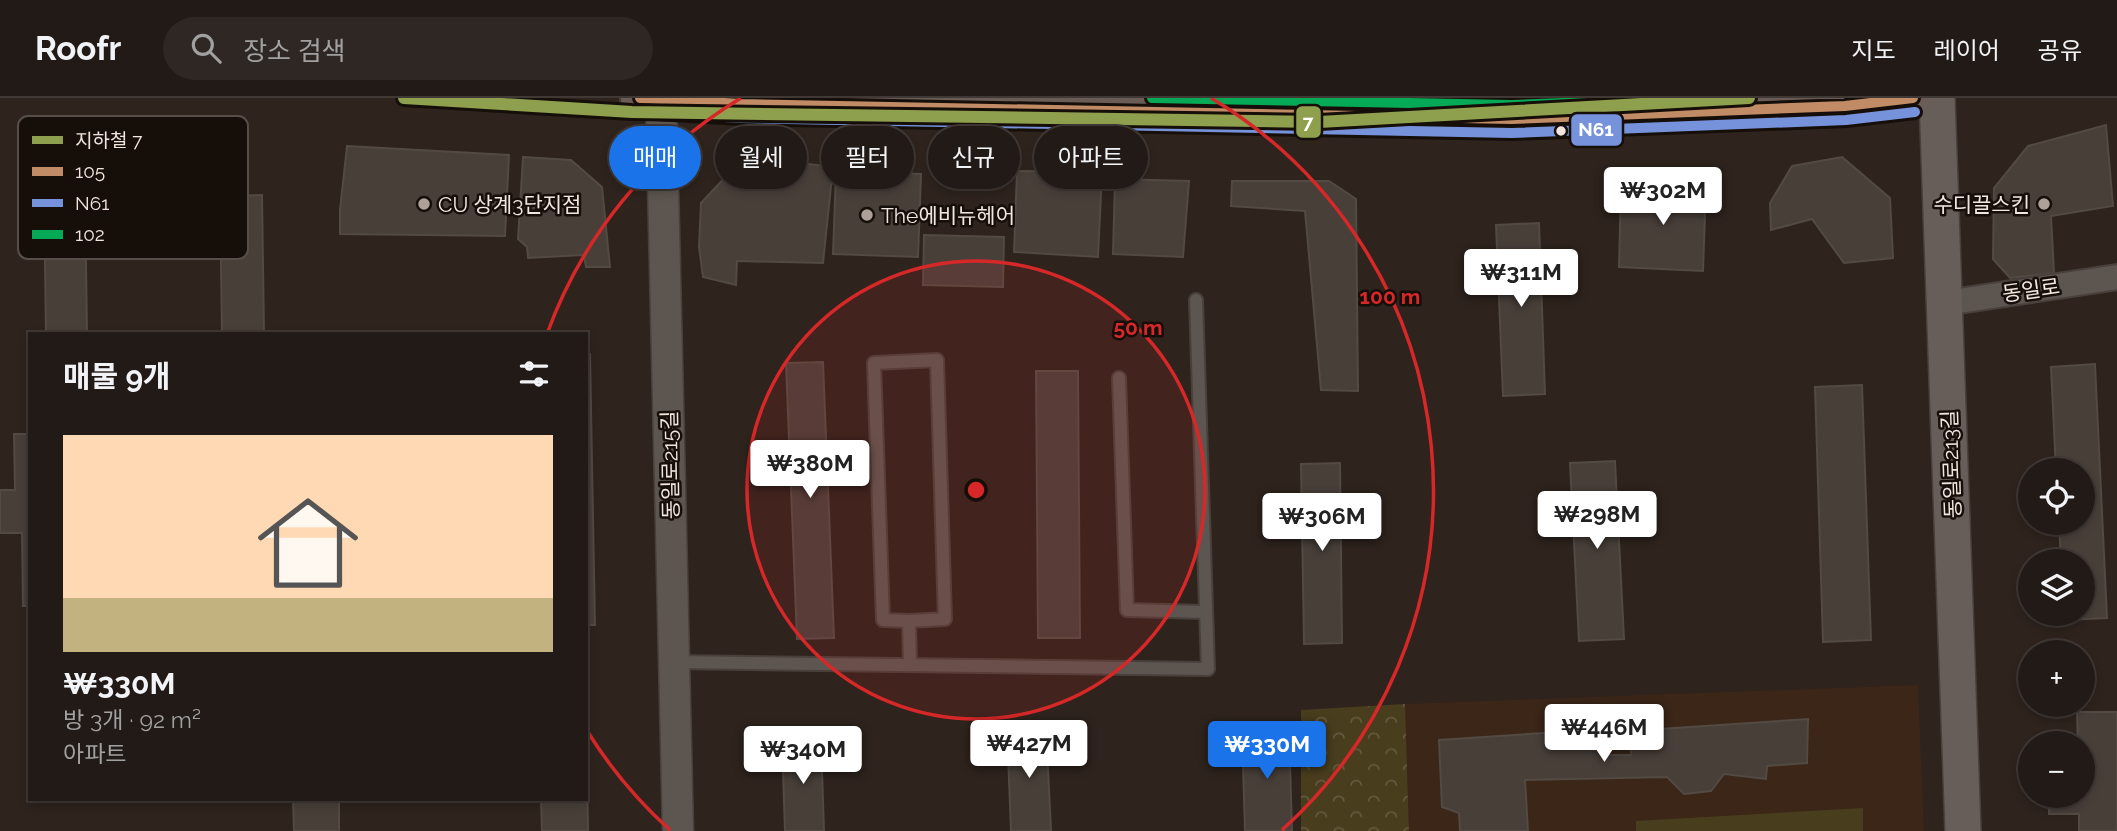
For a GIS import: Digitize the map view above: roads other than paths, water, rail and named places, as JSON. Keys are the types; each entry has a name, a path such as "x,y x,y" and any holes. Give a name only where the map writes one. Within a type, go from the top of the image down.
{"main road":[{"path":"654,99 741,104 1512,119 1845,106 1913,98"},
{"name":"동일로213길","path":"1937,98 1963,831"}],"street":[{"name":"동일로215길","path":"654,99 675,662 678,831"},
{"name":"동일로","path":"1946,303 2117,277"}],"lane":[{"path":"675,662 1209,669 1196,300"},
{"path":"937,360 945,619 909,621 883,620 874,363 937,360"},
{"path":"1119,379 1127,610 1206,612"},
{"path":"909,621 910,665"}],"metro line":[{"name":"7","path":"404,98 632,112 1319,122 1749,98"}],"place":[{"name":"CU 상계3단지점","path":"424,204"},
{"name":"수디끌스킨","path":"2044,204"},
{"name":"The에비뉴헤어","path":"867,215"}]}
